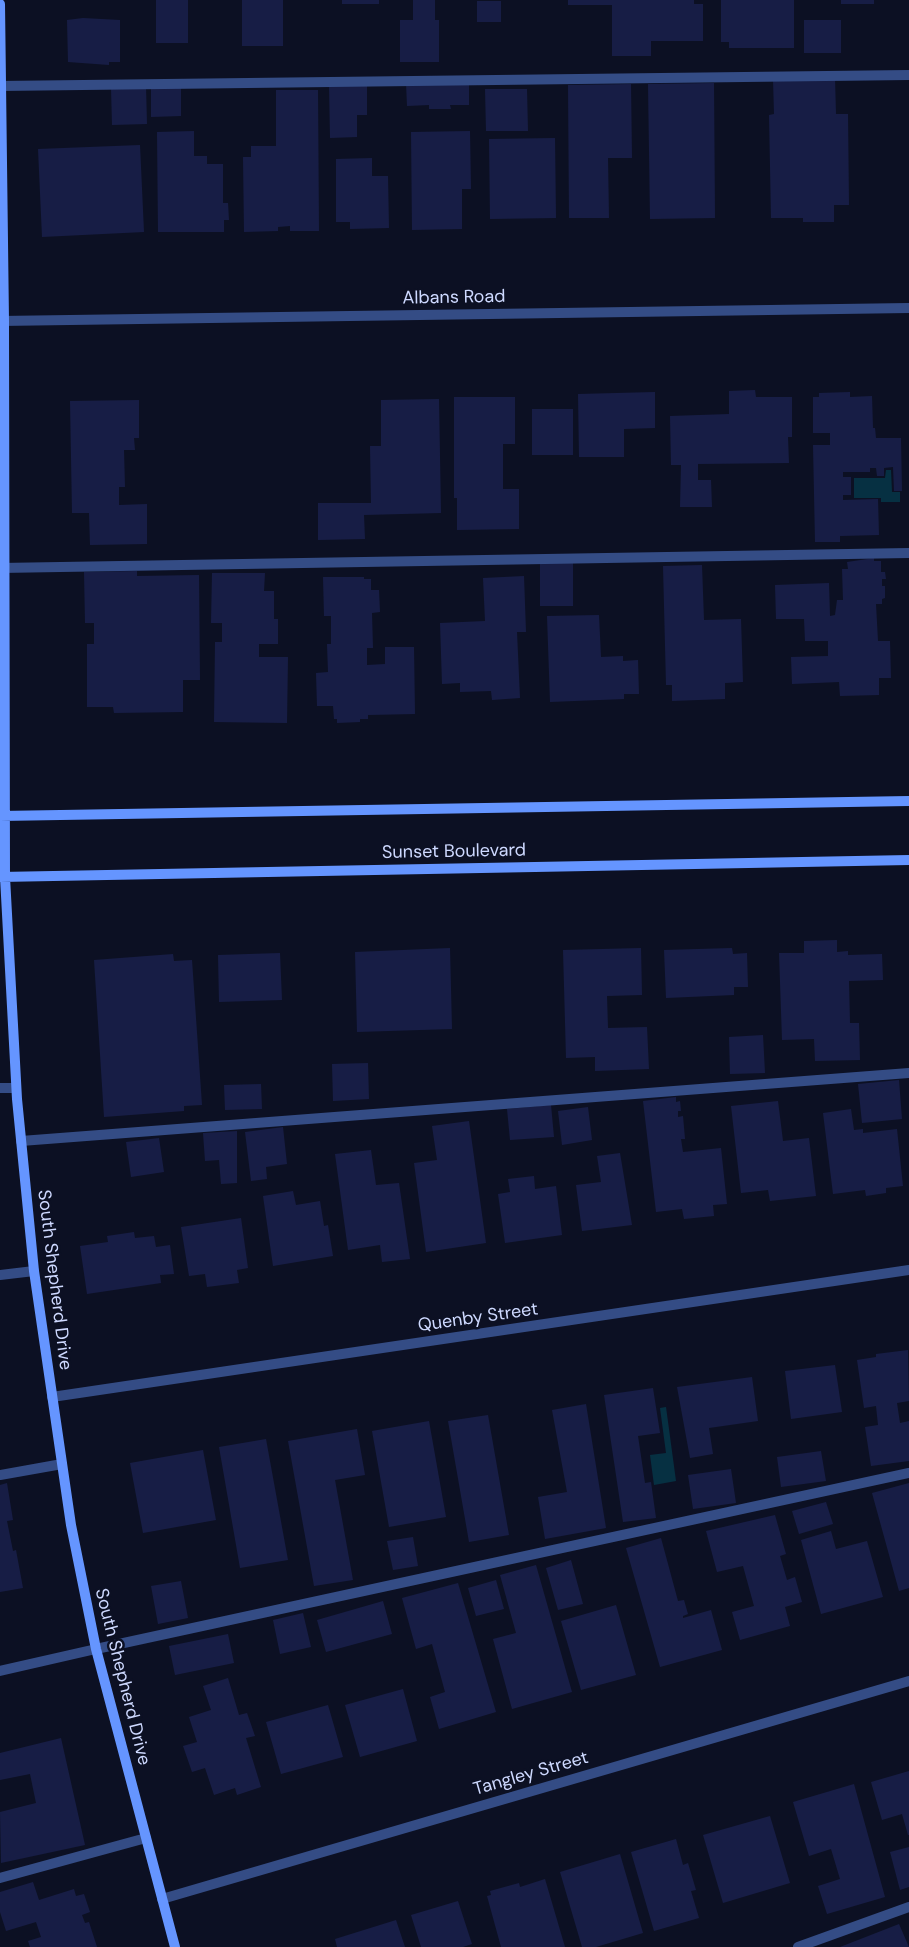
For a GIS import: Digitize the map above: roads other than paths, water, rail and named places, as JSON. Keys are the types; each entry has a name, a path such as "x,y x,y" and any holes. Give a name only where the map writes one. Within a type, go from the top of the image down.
{"main road":[{"name":"South Shepherd Drive","path":"0,4 2,877 16,1088 34,1271 71,1525 96,1649 175,1947"},
{"path":"2,816 909,801"},
{"name":"Sunset Boulevard","path":"2,877 909,860"}],"street":[{"path":"1,86 909,75"},
{"name":"Albans Road","path":"2,321 909,308"},
{"path":"2,568 909,553"},
{"path":"21,1141 909,1073"},
{"path":"0,1088 16,1088"},
{"name":"Quenby Street","path":"52,1397 909,1270"},
{"path":"0,1275 34,1271"},
{"path":"0,1475 62,1464"},
{"path":"0,1671 909,1473"},
{"name":"Tangley Street","path":"162,1899 909,1680"},
{"path":"0,1878 146,1838"},
{"path":"798,1947 909,1907"}],"water":[{"path":"886,470 891,470 892,492 900,492 900,502 881,502 881,498 854,498 854,478 885,478"},
{"path":"666,1407 676,1481 654,1485 650,1455 666,1453 660,1408"}]}
